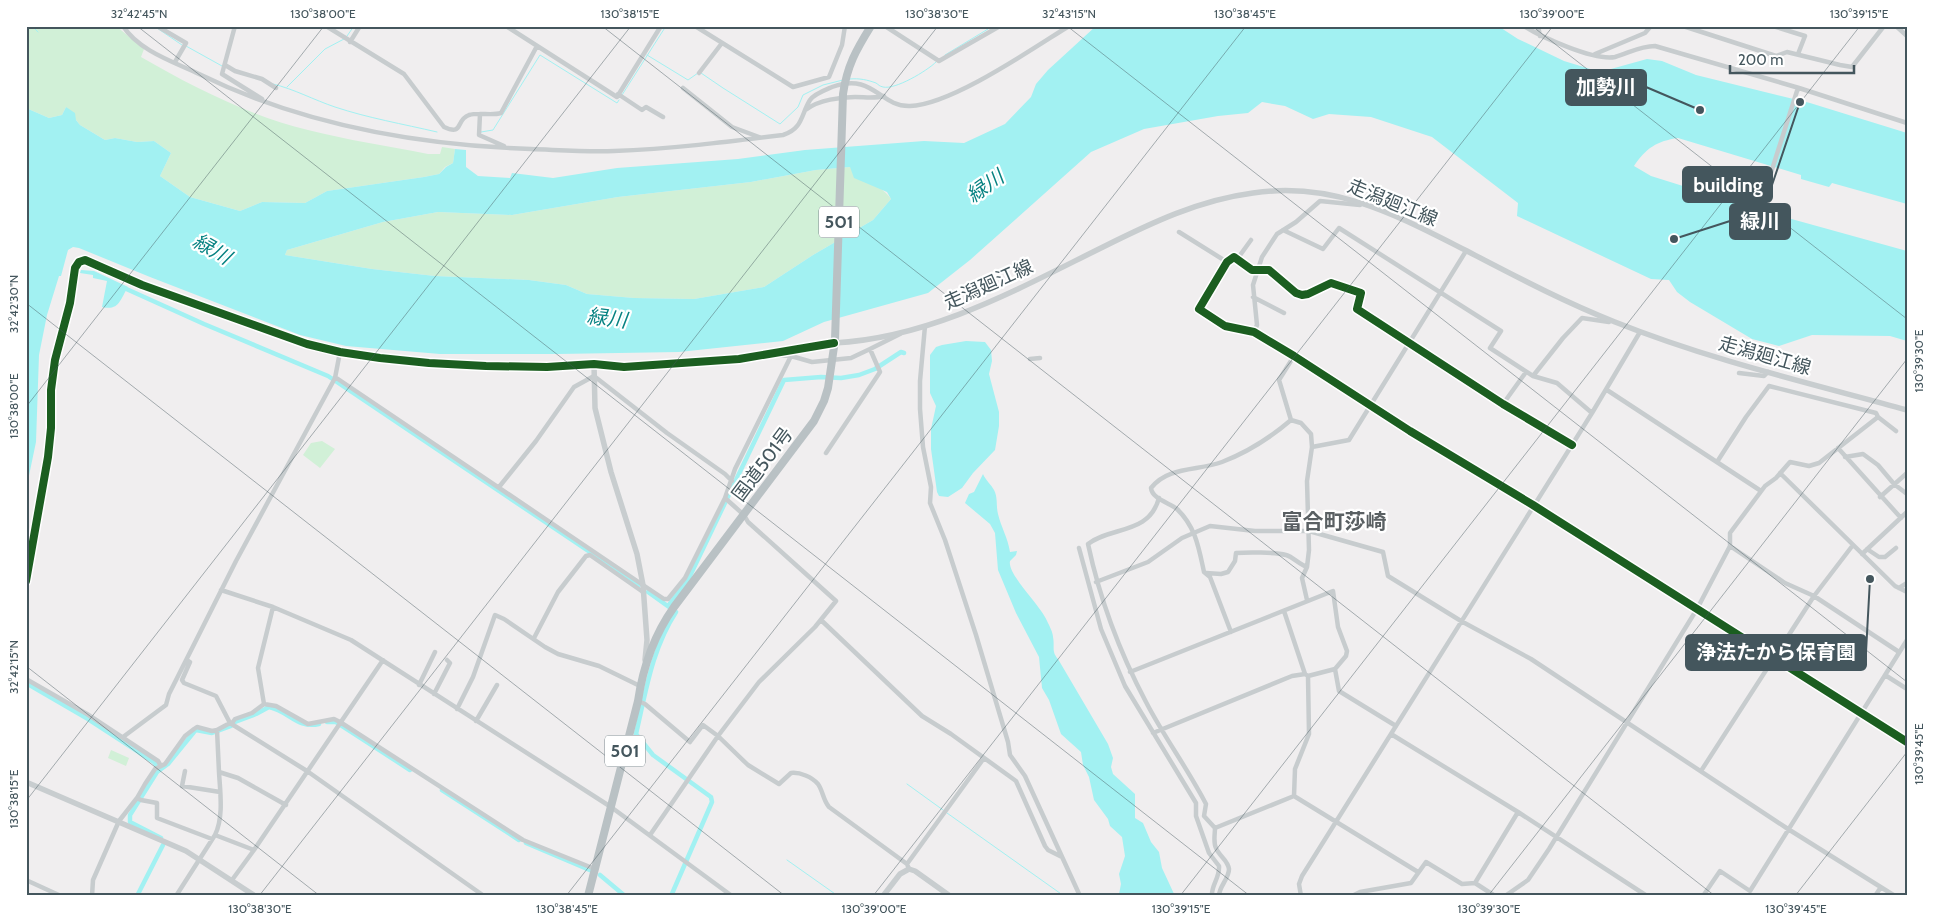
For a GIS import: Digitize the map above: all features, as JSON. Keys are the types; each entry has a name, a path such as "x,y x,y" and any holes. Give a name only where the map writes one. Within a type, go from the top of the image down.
{"highway":[{"name":"国道501号","path":"588,896 610,808 641,702 640,686 652,644 661,626 673,609 814,421 826,394 834,342 843,98 850,62 869,29"}],"main road":[{"name":"走潟廻江線","path":"834,342 852,342 925,326 991,302 1160,220 1215,200 1251,193 1296,190 1342,196 1408,221 1553,296 1640,332 1768,372 1907,410"},
{"path":"594,364 595,408 611,472 637,554 643,588 647,640 644,669"},
{"path":"1533,505 1907,742"},
{"path":"26,782 119,821 200,859 255,896"},
{"path":"883,896 908,867 950,896"}],"street":[{"path":"123,26 146,47 230,89 272,105 322,121 369,132 461,144 508,148 615,151 761,138 790,132 807,109 813,105 843,98 876,98 884,96"},
{"path":"157,26 186,43 175,62"},
{"path":"234,26 222,74 272,105"},
{"path":"326,26 404,74 444,127 456,130 461,120 468,115 501,113 538,46"},
{"path":"350,42 360,26"},
{"path":"506,26 617,97 661,26"},
{"path":"695,26 793,87 829,77 842,45 845,26"},
{"path":"885,26 939,61 1000,26"},
{"path":"807,109 809,101 815,95 834,87 856,83 866,85 895,104 910,106 924,103 951,94 1018,58 1069,26"},
{"path":"1524,26 1540,36 1589,54 1606,57 1615,57 1635,48 1655,46 1907,123"},
{"path":"1538,26 1540,36"},
{"path":"1683,26 1776,56 1787,52 1852,67 1884,26"},
{"path":"1773,26 1805,36 1798,54"},
{"path":"1896,26 1907,36"},
{"path":"1594,54 1645,33 1648,27"},
{"path":"699,73 722,43"},
{"path":"224,65 262,79 276,88"},
{"path":"683,88 732,127 761,138"},
{"path":"1769,178 1798,90"},
{"path":"618,94 642,110 646,107 663,117"},
{"path":"480,114 479,134 508,148"},
{"path":"1254,332 1257,325 1253,285 1257,271 1271,241 1277,234 1296,222 1320,201 1371,206"},
{"path":"1283,230 1323,249 1339,228 1501,331 1490,348 1533,376 1556,383 1592,413"},
{"path":"1179,232 1227,262"},
{"path":"1238,258 1251,240"},
{"path":"1312,447 1349,440 1466,251"},
{"path":"1533,505 1410,431 1254,332 1225,326 1199,309 1227,262 1234,257 1238,258 1252,270 1269,270 1296,293 1302,295 1331,283 1361,293 1357,309 1503,404 1572,445"},
{"path":"26,581 48,457 51,428 51,390 55,360 70,304 75,268 79,262 85,260 142,285 308,344 340,352 429,363 547,367 594,364 624,367 652,366 740,359 834,342"},
{"path":"1253,297 1284,313"},
{"path":"1533,376 1563,338 1582,318 1616,322"},
{"path":"925,326 920,381 920,409 923,448 931,487 930,503 945,540 976,634 1008,742 1010,755 1021,769 1080,896"},
{"path":"768,355 791,356 812,362 851,358 912,329"},
{"path":"1301,896 1299,884 1302,876 1533,505 1607,390 1640,332"},
{"path":"826,453 880,372 870,348"},
{"path":"123,738 166,705 169,694 221,590 334,379 340,352"},
{"path":"534,638 558,592 586,556 590,555 643,588 664,599 668,599 683,582 726,499 735,469 791,356"},
{"path":"1291,420 1279,380 1294,356"},
{"path":"1030,359 1040,358"},
{"path":"1503,404 1526,372"},
{"path":"1739,373 1764,376 1768,372"},
{"path":"499,487 536,441 574,387 594,376 667,434 732,481"},
{"path":"334,379 499,487 643,588"},
{"path":"1717,462 1746,417 1770,386 1876,413 1878,417 1896,432"},
{"path":"1607,390 1761,490"},
{"path":"1505,896 1528,880 1556,836 1697,609 1730,546 1730,533 1761,490 1790,462 1809,466 1819,463 1878,417"},
{"path":"1291,420 1301,423 1311,434 1312,447 1307,480 1307,567 1302,578 1307,600"},
{"path":"1231,632 1210,577 1204,572 1195,534 1186,519 1176,509 1152,492 1152,488 1163,477 1173,472 1219,463 1240,455 1272,437 1291,420"},
{"path":"1838,448 1880,497 1901,518"},
{"path":"1845,457 1863,454 1878,465 1907,494"},
{"path":"1780,473 1862,554 1899,588 1907,592"},
{"path":"1880,497 1907,474"},
{"path":"1159,498 1156,507 1137,526 1102,536 1088,544 1096,582 1107,616 1130,672 1203,799 1206,807 1204,816 1215,828 1215,847 1228,868 1228,876 1220,888 1219,896"},
{"path":"650,835 718,736 759,682 821,620 836,601 748,522 744,515 726,499"},
{"path":"1862,554 1907,512"},
{"path":"1096,582 1148,562 1182,538 1210,526 1255,531 1308,531 1383,552 1388,576 1461,621 1531,659 1788,829 1895,896"},
{"path":"1701,771 1814,596 1853,545"},
{"path":"1730,546 1785,583 1814,596 1900,652"},
{"path":"1079,548 1093,604 1125,686 1196,804 1196,816 1209,853 1219,866 1218,876 1212,888 1212,896"},
{"path":"1867,549 1879,557 1885,557 1896,548"},
{"path":"1204,572 1221,574 1228,572 1235,561 1236,553 1244,552 1286,555 1307,567"},
{"path":"1899,588 1907,583"},
{"path":"221,590 273,607 351,640 610,808 650,835 732,896"},
{"path":"1130,672 1333,591 1338,627 1347,651 1344,659 1335,669 1292,676 1153,733"},
{"path":"264,704 258,668 273,607"},
{"path":"1284,611 1306,675 1309,734 1295,769 1294,796"},
{"path":"457,708 473,677 495,616 563,656 599,666 640,686"},
{"path":"821,620 922,716 1016,780 1045,846 1048,850 1062,857"},
{"path":"1703,896 1720,871 1750,891 1907,640"},
{"path":"419,685 435,652"},
{"path":"187,660 190,662 182,680 184,683 216,696 231,723 307,771 484,896"},
{"path":"232,880 286,805 339,723 383,660"},
{"path":"434,694 450,663 447,660"},
{"path":"1335,669 1339,691 1396,726"},
{"path":"1885,675 1907,689"},
{"path":"26,679 158,761 159,767"},
{"path":"476,721 497,685"},
{"path":"641,702 690,742 703,725 718,736 748,764 779,784 792,773 803,774 818,784 824,801 829,807 908,867 984,758"},
{"path":"92,896 93,880 119,821 139,799 144,784 159,767 165,764 185,736 197,727 217,731 235,719 252,714 264,704 276,706 308,724 334,719 523,840 595,869"},
{"path":"176,896 218,828 220,792 217,731"},
{"path":"1391,734 1556,836 1647,896"},
{"path":"219,772 238,778 286,805"},
{"path":"186,774 182,786 220,792"},
{"path":"1294,796 1418,872"},
{"path":"1215,828 1294,796"},
{"path":"139,799 157,803 157,818 254,850"},
{"path":"1475,883 1518,812"},
{"path":"1352,896 1360,892 1411,882 1426,862 1462,884 1475,883 1495,896"},
{"path":"26,880 61,896"},
{"path":"1875,896 1881,887"}],"green space":[{"path":"26,26 116,26 144,49 141,57 201,90 243,109 286,124 353,140 428,154 440,154 442,147 455,149 453,163 445,167 439,174 327,191 305,203 262,202 240,211 190,197 160,176 171,153 154,141 137,142 115,138 105,140 80,125 66,107 62,115 49,118 26,108"},
{"path":"850,167 891,199 873,220 813,255 764,287 694,299 634,298 587,294 566,285 529,280 435,276 372,269 285,255 287,250 383,222 438,212 512,215 618,197 751,182 816,170"},
{"path":"322,441 335,449 320,468 303,455 311,443"},
{"path":"111,750 129,758 126,766 108,758"}],"water":[{"path":"1096,26 1498,26 1518,39 1564,61 1600,72 1647,59 1662,61 1696,75 1810,103 1907,133 1907,204 1832,183 1829,187 1801,179 1801,175 1678,138 1653,146 1643,154 1634,166 1651,176 1766,212 1907,251 1907,341 1890,336 1812,335 1779,346 1752,339 1690,302 1677,292 1669,280 1651,279 1517,216 1518,203 1432,137 1371,117 1329,114 1313,119 1285,106 1262,102 1248,113 1218,116 1144,129 1091,152 970,260 928,293 824,322 783,341 679,352 558,354 440,354 346,346 300,335 73,247 68,250 61,276 59,276 47,315 39,355 36,442 26,490 26,108 49,118 62,115 66,107 75,113 76,120 80,125 105,140 115,138 137,142 154,141 171,153 160,176 190,197 240,211 262,202 305,203 327,191 439,174 453,163 455,149 466,150 466,167 478,176 510,178 512,173 553,178 617,168 738,159 805,150 924,141 964,143 1005,124 1031,97 1036,84 1048,70","holes":["850,167 854,178 887,192 891,199 873,220 813,255 764,287 694,299 634,298 587,294 566,285 529,280 435,276 372,269 285,255 287,250 383,222 438,212 512,215 618,197 751,182 816,170"]},
{"path":"81,270 94,271 128,287 116,306 102,307 107,281 93,278 93,275 80,273"},
{"path":"966,341 985,342 991,350 992,361 989,374 999,412 995,450 973,473 962,488 948,497 939,496 931,449 931,429 936,406 930,393 930,355 936,347"},
{"path":"983,474 995,493 998,514 1010,552 1017,551 1010,561 1014,574 1045,616 1054,640 1055,654 1108,744 1113,758 1111,767 1113,774 1135,794 1135,818 1143,823 1151,842 1159,852 1162,868 1175,896 1120,896 1119,894 1121,884 1119,874 1125,856 1122,837 1110,826 1108,819 1094,800 1081,752 1061,734 1049,700 1042,688 1039,657 1016,613 998,570 995,533 990,524 965,503 969,494 974,492"}],"waterway":[{"path":"32,26 38,32"},
{"path":"154,26 182,45"},
{"path":"347,36 354,26"},
{"path":"622,95 666,26"},
{"path":"945,55 988,29 983,26"},
{"path":"287,87 325,49 344,39"},
{"path":"186,46 222,66"},
{"path":"481,132 493,130 540,55 617,103 619,100"},
{"path":"647,55 688,80 698,73"},
{"path":"850,79 867,80 882,87 895,86 911,79 936,62"},
{"path":"701,73 780,124 798,107 803,95 823,85 843,80"},
{"path":"273,84 347,111 437,132"},
{"path":"122,287 328,376 639,585"},
{"path":"668,606 688,580 784,380 821,377 841,378 859,375 875,369 901,352 904,353"},
{"path":"648,592 676,612 655,656 636,734 653,755 711,797 712,802 671,896"},
{"path":"26,683 88,719 154,762 159,769"},
{"path":"235,722 269,707 299,722 311,725 319,724"},
{"path":"327,722 336,722 410,770"},
{"path":"161,838 130,822 130,815 157,772 168,764 196,730 212,733 231,726"},
{"path":"907,784 943,810"},
{"path":"442,790 519,840"},
{"path":"947,813 1064,896"},
{"path":"526,843 592,871"},
{"path":"137,896 163,845"},
{"path":"787,860 838,896"},
{"path":"600,875 625,896"}],"cycle path":[{"path":"1572,445 1503,404 1357,309 1361,293 1331,283 1302,295 1296,293 1269,270 1252,270 1234,257 1227,262 1199,309 1225,326 1254,332 1294,356 1410,431 1533,505 1907,742"},
{"path":"26,581 48,457 51,428 51,390 55,360 70,303 75,268 79,262 85,260 142,285 307,344 340,352 380,358 486,366 547,367 594,364 624,367 739,359 834,343"}],"place":[{"name":"building","path":"1800,102"},
{"name":"加勢川","path":"1700,110"},
{"name":"緑川","path":"1674,239"},
{"name":"浄法たから保育園","path":"1870,579"}],"district":[{"name":"富合町莎崎","path":"1334,522"}]}
